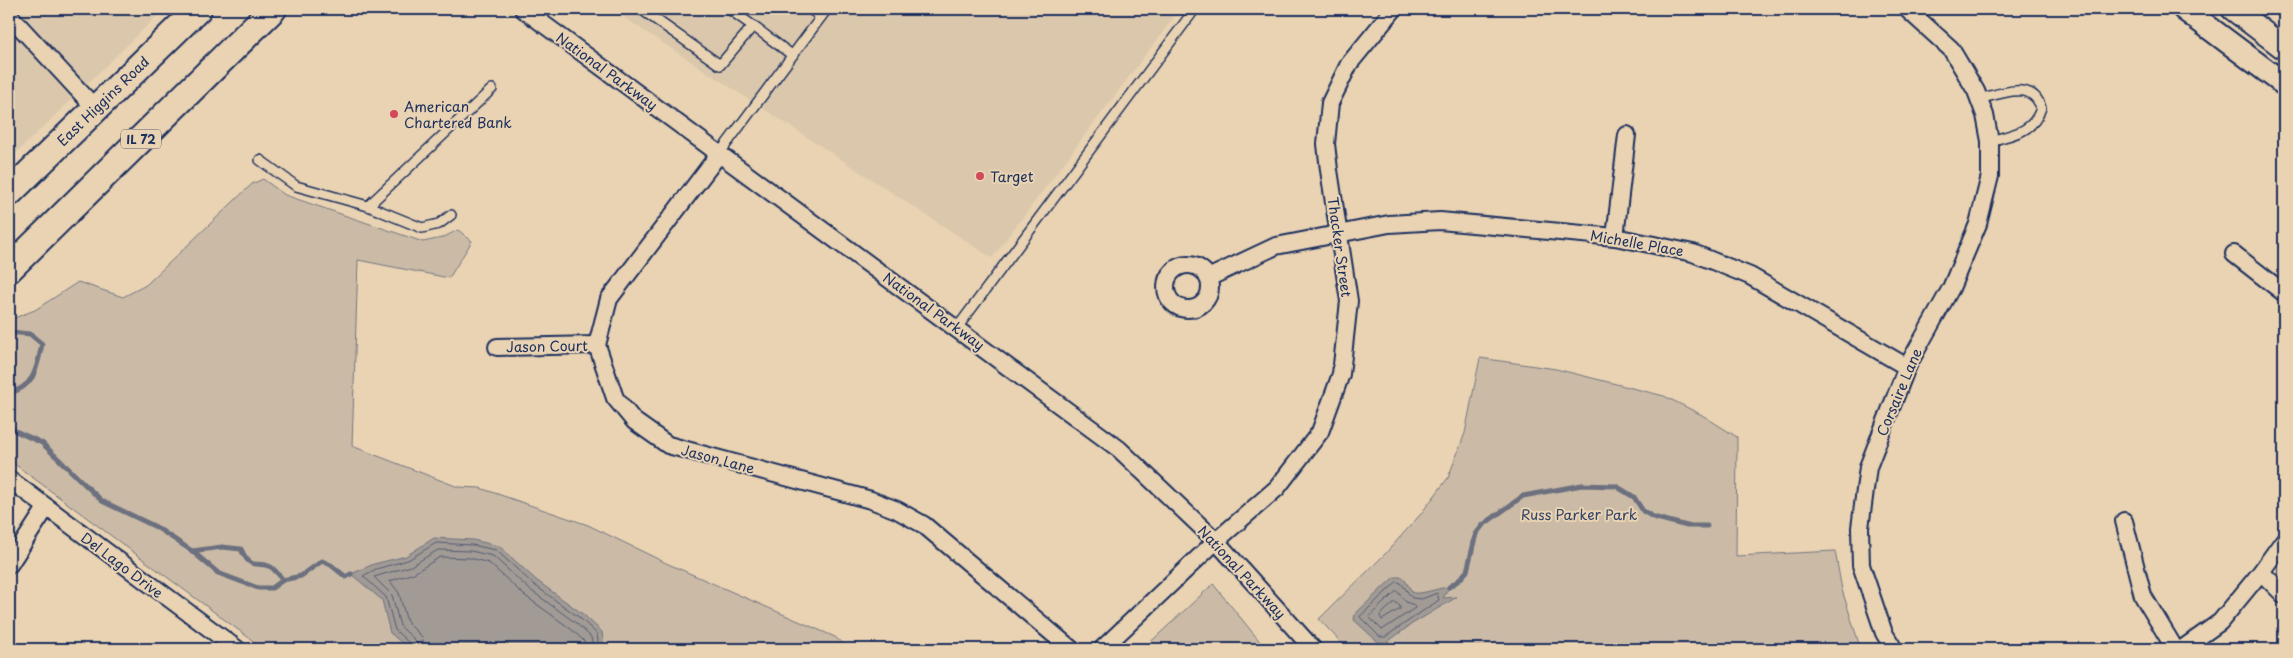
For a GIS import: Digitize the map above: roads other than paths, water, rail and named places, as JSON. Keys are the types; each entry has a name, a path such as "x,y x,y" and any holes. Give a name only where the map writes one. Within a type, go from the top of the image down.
{"main road":[{"name":"East Higgins Road","path":"9,193 198,9"},
{"name":"IL 72","path":"9,269 273,9"},
{"path":"2184,9 2284,84"},
{"path":"2233,9 2284,48"}],"street":[{"name":"National Parkway","path":"523,9 1119,448 1216,541 1313,649"},
{"name":"Thacker Street","path":"1102,649 1216,541 1277,488 1320,432 1341,374 1349,301 1326,144 1330,103 1349,64 1394,9"},
{"name":"Corsaire Lane","path":"1894,649 1884,633 1861,565 1860,528 1868,467 1907,367 1951,288 1978,224 1990,176 1990,141 1979,99 1951,49 1926,24 1907,9"},
{"path":"9,15 95,108"},
{"path":"1614,237 1627,135"},
{"path":"597,345 609,300 719,154"},
{"name":"Michelle Place","path":"1208,278 1276,246 1390,224 1440,221 1614,237 1693,253 1750,276 1907,367"},
{"path":"2234,254 2284,293"},
{"name":"Jason Court","path":"497,347 597,345"},
{"name":"Jason Lane","path":"597,345 615,398 634,422 668,445 871,500 897,510 924,525 1071,649"},
{"name":"Del Lago Drive","path":"9,479 237,649"},
{"path":"9,566 46,508"},
{"path":"2124,521 2142,596 2175,649"},
{"path":"2182,649 2220,622 2261,572 2284,540"},
{"path":"2261,572 2284,595"}],"lane":[{"path":"641,9 720,65 753,26"},
{"path":"729,9 792,55"},
{"path":"719,154 824,13 810,9"},
{"path":"957,328 1195,9"},
{"path":"368,206 492,89"},
{"path":"1979,99 2022,90 2035,96 2041,108 2033,125 1990,141"},
{"path":"260,160 296,186 368,206 422,228 439,224 451,215"}],"water":[{"path":"434,538 473,540 499,546 536,580 583,614 602,632 604,649 409,649 390,633 382,600 351,574 374,564 406,556"},
{"path":"1394,577 1403,577 1413,593 1449,587 1443,598 1457,597 1412,624 1386,643 1378,642 1354,620 1355,614"}],"waterway":[{"path":"9,332 30,334 42,344 36,368 30,381 18,390 9,393"},
{"path":"9,428 42,443 102,501 156,527 192,551 218,573 258,588 272,588 283,580 301,576 322,561 331,565 346,577 351,574"},
{"path":"1449,587 1467,571 1476,534 1483,525 1523,496 1582,485 1616,486 1634,497 1643,511 1653,517 1687,526 1707,526"},
{"path":"192,551 222,547 241,549 248,561 271,567 283,580"}],"place":[{"name":"American Chartered Bank","path":"394,114"},
{"name":"Target","path":"980,176"}],"park label":[{"name":"Russ Parker Park","path":"1579,514"}]}
